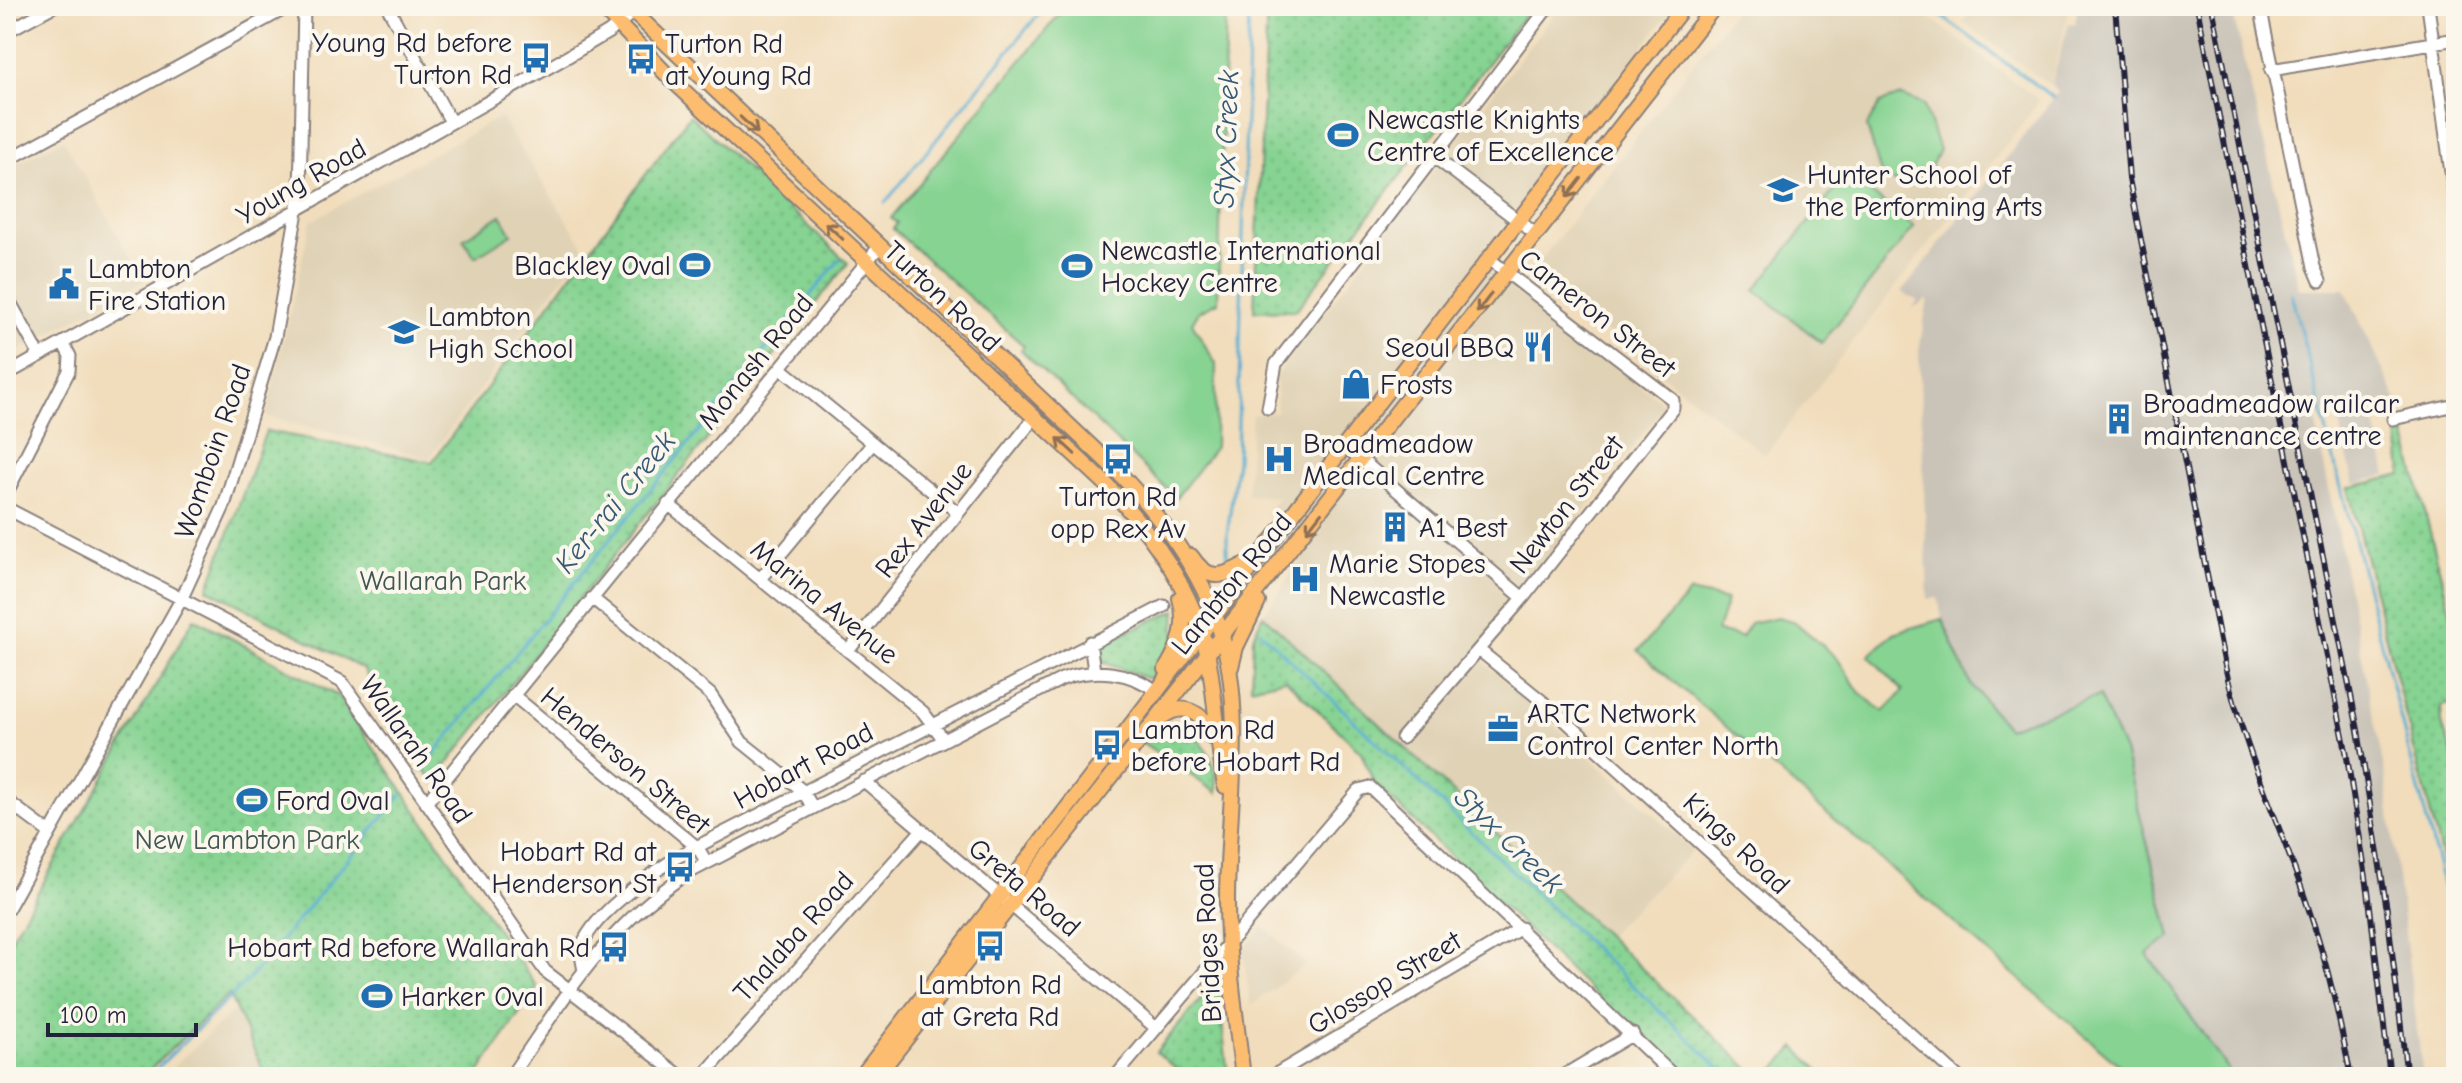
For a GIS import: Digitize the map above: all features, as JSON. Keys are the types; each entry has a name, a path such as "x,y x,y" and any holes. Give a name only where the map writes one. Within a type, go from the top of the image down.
{"main road":[{"name":"Turton Road","path":"601,6 672,80 1035,417 1135,515 1178,580 1207,654"},
{"name":"Lambton Road","path":"876,1077 1158,692 1344,445 1684,6"},
{"name":"Lambton Road","path":"861,1077 1263,586 1715,6"},
{"name":"Turton Road","path":"630,9 878,248 1116,470 1161,525 1190,567 1215,617"},
{"path":"1161,525 1173,529 1196,564 1210,574 1231,574 1259,558"},
{"path":"1158,692 1163,674 1181,641 1184,611 1178,580"},
{"path":"1229,678 1233,655 1263,586"},
{"name":"Bridges Road","path":"1215,617 1222,636 1229,678 1233,747 1229,806 1228,945 1243,1077"},
{"name":"Bridges Road","path":"1207,654 1218,752 1229,806"},
{"path":"1149,727 1169,711 1189,710 1208,724 1213,746 1218,752"}],"street":[{"path":"6,32 54,6"},
{"path":"6,161 290,6"},
{"name":"Womboin Road","path":"6,912 182,598 224,506 275,337 297,211 304,6"},
{"path":"387,6 451,122"},
{"path":"1268,408 1276,364 1549,6"},
{"path":"2260,6 2271,70 2314,267 2320,281"},
{"path":"2428,6 2456,209"},
{"name":"Young Road","path":"6,375 619,25 630,9"},
{"path":"2271,70 2456,39"},
{"path":"1433,156 1537,235"},
{"name":"Monash Road","path":"426,803 878,248"},
{"name":"Cameron Street","path":"1488,258 1673,400 1673,408"},
{"path":"6,295 40,356"},
{"path":"6,494 69,371 70,356 63,343"},
{"path":"781,368 957,512"},
{"path":"2393,419 2456,405"},
{"name":"Newton Street","path":"1402,738 1523,598 1673,408"},
{"name":"Rex Avenue","path":"848,651 1035,417"},
{"path":"760,579 873,443"},
{"path":"1344,445 1523,598"},
{"name":"Marina Avenue","path":"668,504 934,723 944,740"},
{"name":"Wallarah Road","path":"6,508 342,682 537,962 569,993 682,1077"},
{"path":"592,598 710,694 742,742 803,791 813,808"},
{"name":"Hobart Road","path":"584,971 581,951 593,927 653,873 803,791 1164,606"},
{"path":"1090,642 1094,671"},
{"name":"Kings Road","path":"1479,650 1558,714 1958,1077"},
{"name":"Hobart Road","path":"510,1077 606,941 637,911 707,863 1047,685 1094,671 1144,682 1158,692"},
{"name":"Henderson Street","path":"513,695 698,848 707,863"},
{"name":"Greta Road","path":"864,781 1156,1028"},
{"path":"1115,1077 1359,790 1374,788 1675,1077"},
{"path":"6,800 50,833"},
{"name":"Thalaba Road","path":"702,1077 922,830"},
{"name":"Glossop Street","path":"1271,1077 1521,928"},
{"path":"1561,1077 1633,1034"}],"shaded area":[{"path":"1560,6 1674,6 1478,260 1665,405 1475,654 1693,850 1607,936 1263,615 1311,546 1267,513 1279,497 1247,495 1252,415 1277,412 1276,376"},
{"name":"Hunter School of the Performing Arts","path":"1738,6 1914,6 2038,99 2036,106 1765,455 1531,273"},
{"path":"1975,6 2070,6 2050,85 1963,22"},
{"path":"2078,6 2231,6 2299,289 2345,289 2398,403 2371,408 2387,475 2354,484 2336,410 2314,414 2385,774 2423,1077 2233,1077 2147,953 2171,937 2098,697 2007,728 1970,683 1942,619 1938,598 1928,599 1919,350 1928,299 1911,309 1918,301 1902,292 2058,92 2051,85 2069,23 2075,24"},
{"name":"Lambton High School","path":"500,117 585,248 429,458 266,416 311,221"},
{"path":"63,139 144,281 6,357 6,140 20,162"},
{"path":"1263,926 1306,964 1251,1006 1243,950"},
{"path":"234,1010 264,1077 162,1077"}],"green space":[{"name":"Newcastle International Hockey Centre","path":"1066,6 1226,6 1218,302 1199,311 1192,323 1216,364 1215,447 1176,498 1021,350 1024,346 893,229 897,223 891,218"},
{"name":"Newcastle Knights Centre of Excellence","path":"1267,6 1532,6 1296,310 1254,311"},
{"path":"1902,96 1924,105 1939,150 1928,173 1894,182 1881,174 1867,126 1880,103"},
{"name":"Wallarah Park","path":"690,115 848,263 433,782 363,669 208,589 266,431 432,462"},
{"path":"1847,174 1914,227 1822,343 1755,290"},
{"path":"501,215 512,234 475,257 463,239"},
{"path":"2404,429 2456,634 2456,702 2441,706 2442,724 2456,766 2456,914 2348,488 2402,475 2398,431"},
{"path":"1690,592 1727,600 1717,631 1741,637 1750,623 1778,617 1795,622 1837,658 1860,693 1884,712 1903,691 1869,656 1894,633 1942,619 1970,683 2007,728 2099,696 2124,752 2171,937 2147,954 2233,1077 2133,1077 1638,651"},
{"path":"1176,610 1174,641 1149,679 1100,661 1101,643"},
{"path":"1263,615 1758,1077 1681,1077 1374,783 1361,752 1285,679 1251,687 1253,637"},
{"name":"New Lambton Park","path":"194,618 338,696 537,987 476,1077 266,1077 229,994 142,1077 6,1077 6,948"},
{"path":"1176,720 1207,750 1215,770 1217,793 1143,743 1151,730"},
{"path":"1214,984 1218,985 1228,1077 1186,1077 1156,1052"},
{"path":"1795,1047 1826,1077 1768,1077"}],"waterway":[{"name":"Ker-rai Creek","path":"885,203 1045,6"},
{"name":"Styx Creek","path":"1227,561 1227,535 1237,460 1249,6"},
{"path":"1927,6 2054,98"},
{"name":"Ker-rai Creek","path":"420,771 840,259"},
{"path":"2291,293 2456,934"},
{"name":"Styx Creek","path":"1260,631 1729,1077"},
{"name":"Ker-rai Creek","path":"148,1077 249,979 401,795"}],"railway":[{"path":"2115,6 2129,179 2225,666 2253,761 2317,936 2334,996 2351,1077"},
{"path":"2197,6 2346,751 2368,890 2390,1077"},
{"path":"2212,6 2358,730 2387,910 2407,1077"}],"place":[{"name":"Young Rd before Turton Rd","path":"536,58"},
{"name":"Turton Rd at Young Rd","path":"641,59"},
{"name":"Newcastle Knights Centre of Excellence","path":"1343,135"},
{"name":"Hunter School of the Performing Arts","path":"1783,190"},
{"name":"Blackley Oval","path":"695,265"},
{"name":"Newcastle International Hockey Centre","path":"1077,266"},
{"name":"Lambton Fire Station","path":"64,284"},
{"name":"Lambton High School","path":"404,332"},
{"name":"Seoul BBQ","path":"1538,347"},
{"name":"Frosts","path":"1356,384"},
{"name":"Broadmeadow railcar maintenance centre","path":"2119,419"},
{"name":"Turton Rd opp Rex Av","path":"1118,459"},
{"name":"Broadmeadow Medical Centre","path":"1279,459"},
{"name":"A1 Best","path":"1395,527"},
{"name":"Marie Stopes Newcastle","path":"1305,579"},
{"name":"ARTC Network Control Center North","path":"1503,729"},
{"name":"Lambton Rd before Hobart Rd","path":"1107,745"},
{"name":"Ford Oval","path":"252,800"},
{"name":"Hobart Rd at Henderson St","path":"680,867"},
{"name":"Lambton Rd at Greta Rd","path":"990,946"},
{"name":"Hobart Rd before Wallarah Rd","path":"614,947"},
{"name":"Harker Oval","path":"377,996"}]}
